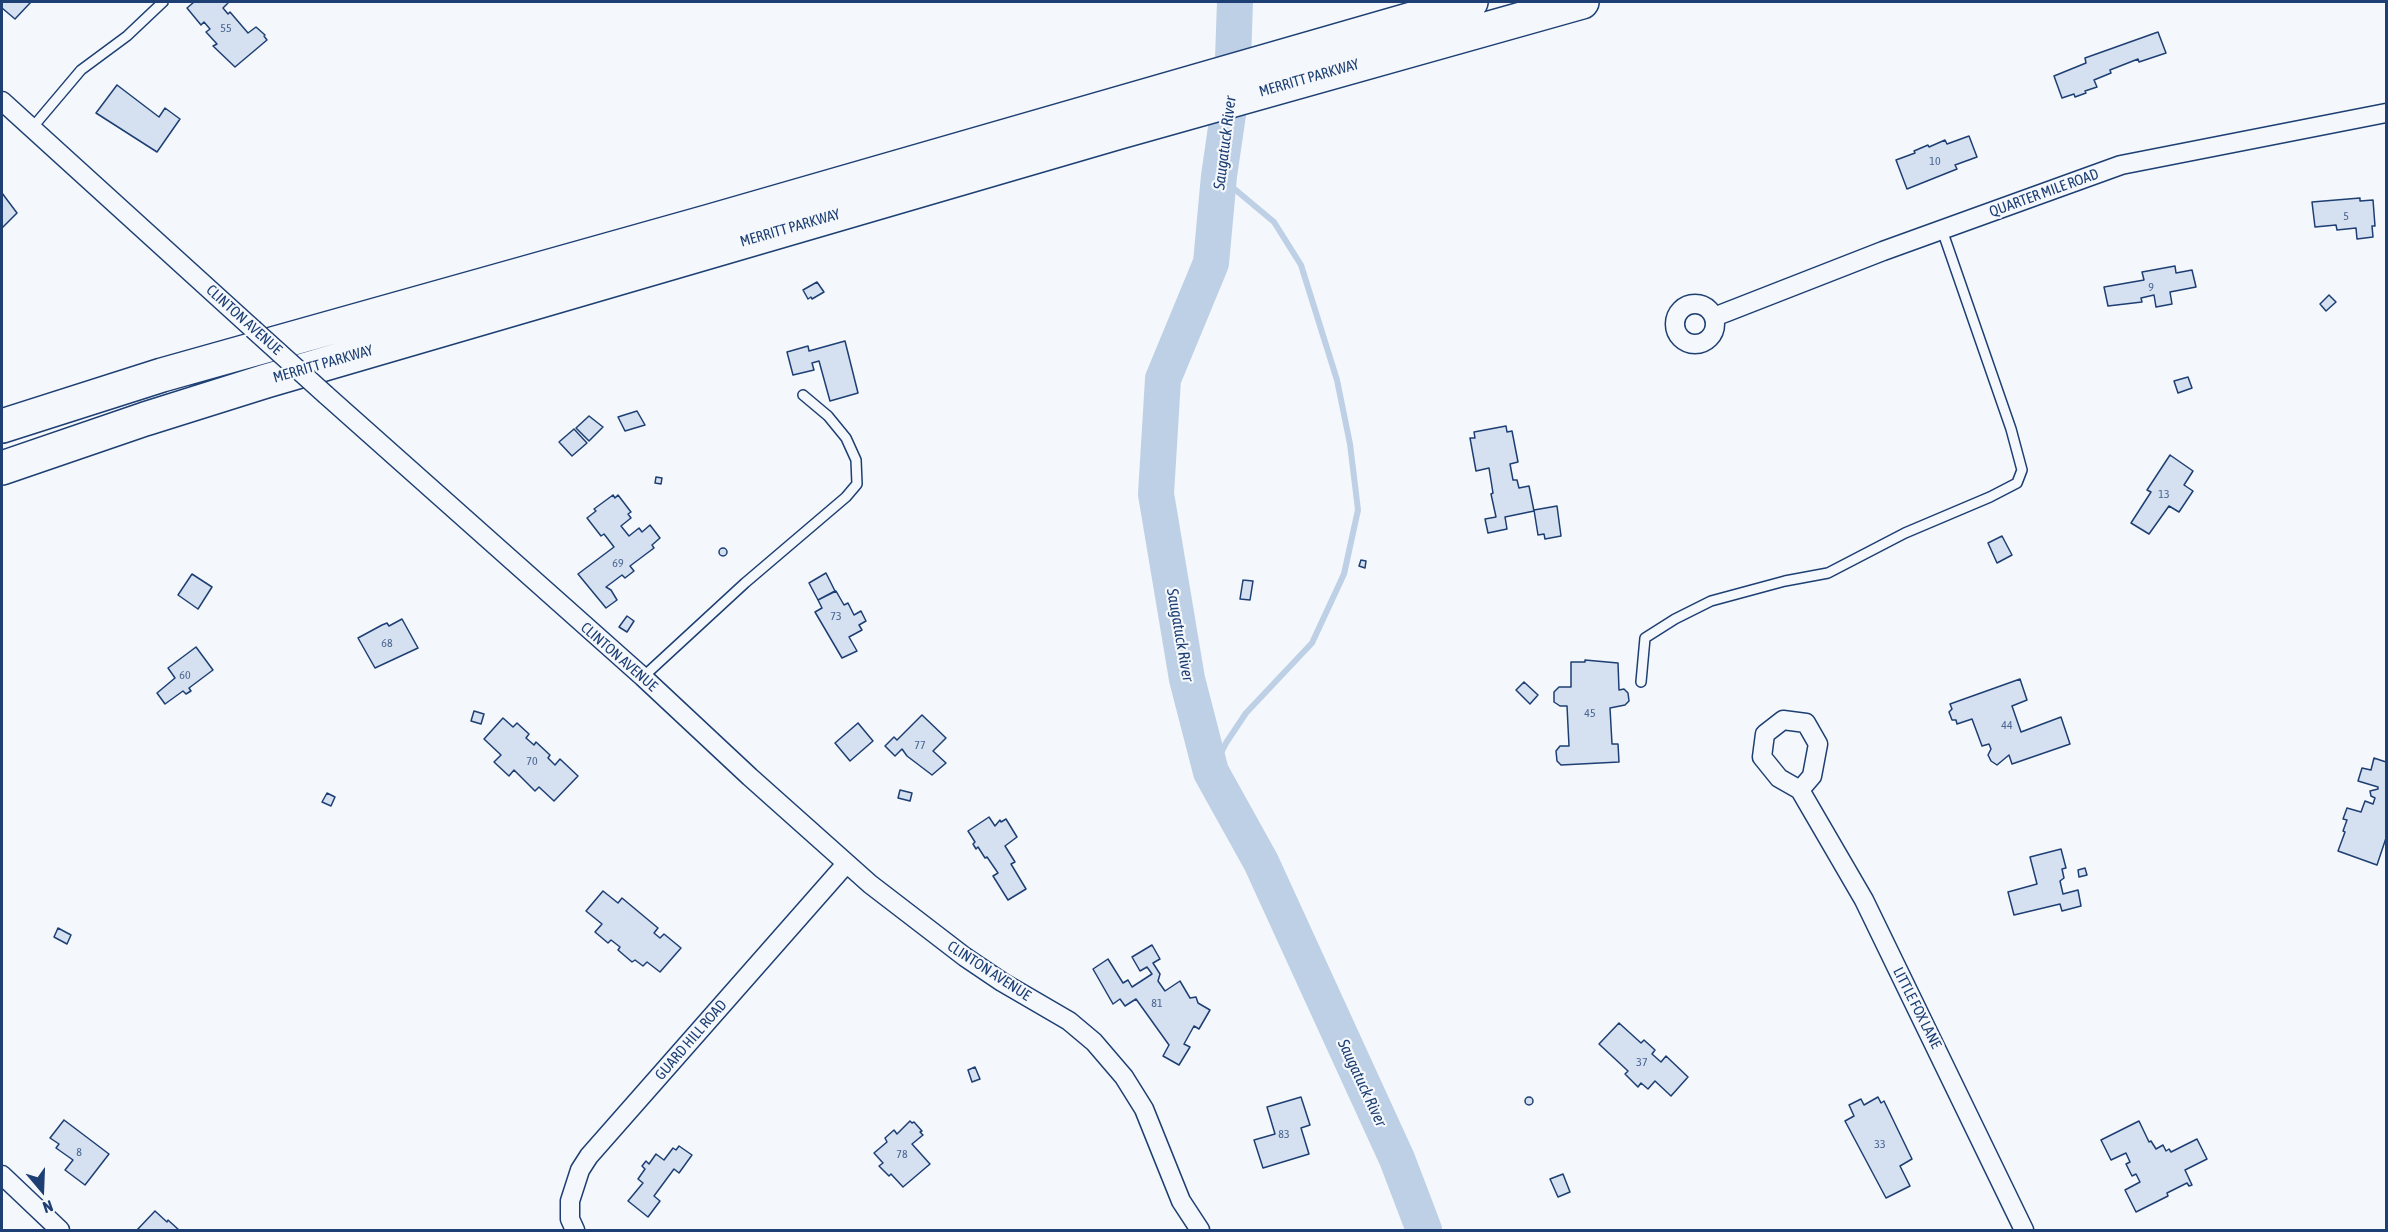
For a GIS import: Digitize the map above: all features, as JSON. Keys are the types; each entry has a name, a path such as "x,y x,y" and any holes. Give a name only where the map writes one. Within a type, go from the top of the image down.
{"highway":[{"name":"MERRITT PARKWAY","path":"1335,55 1471,2"},
{"name":"MERRITT PARKWAY","path":"2,468 266,381 1117,118 1335,55 1582,2"},
{"name":"MERRITT PARKWAY","path":"2,426 162,375 707,222 1117,118"}],"street":[{"name":"CLINTON AVENUE","path":"2,101 326,395 643,676 846,864 965,957 1069,1021 1102,1051 1124,1077 1144,1109 1181,1201 1200,1230"},
{"name":"QUARTER MILE ROAD","path":"1714,317 2121,165 2386,113"},
{"name":"LITTLE FOX LANE","path":"1800,790 1864,900 2024,1230"},
{"name":"GUARD HILL ROAD","path":"575,1230 570,1219 570,1201 580,1170 589,1156 846,864"},
{"path":"2,1175 60,1230"}],"lane":[{"path":"32,129 81,70 127,36 163,2"},
{"path":"1641,682 1646,638 1675,619 1711,601 1828,573 1905,533 2017,483 2022,470 2011,429 1942,230"},
{"path":"643,676 745,583 846,497 856,484 856,460 846,438 828,416 803,394"}],"building":[{"path":"2,2 31,2 15,19 2,8"},
{"path":"194,2 227,2 223,8 228,14 230,12 248,33 256,27 267,40 235,67 213,46 217,44 206,32 210,29 204,22 201,25 187,8"},
{"path":"2158,32 2166,53 2139,62 2138,59 2110,70 2111,73 2094,80 2097,87 2075,97 2074,94 2062,98 2054,76 2086,63 2085,58"},
{"path":"117,85 159,117 165,108 180,119 157,152 96,113"},
{"path":"1969,136 1977,157 1955,165 1957,169 1907,189 1896,160 1928,145 1929,147 1945,140 1947,144"},
{"path":"2,193 17,213 2,228"},
{"path":"2360,198 2360,201 2373,200 2375,226 2372,226 2373,237 2357,239 2356,228 2337,230 2336,225 2315,227 2312,202"},
{"path":"2175,266 2176,273 2192,270 2196,287 2170,292 2172,304 2156,307 2154,295 2141,298 2142,302 2108,306 2104,287 2144,280 2142,272"},
{"path":"817,282 824,292 808,299 803,290"},
{"path":"2329,295 2336,302 2326,311 2320,304"},
{"path":"845,341 858,393 830,401 819,361 812,363 814,370 793,375 787,352 808,346 809,351"},
{"path":"2188,377 2192,388 2178,393 2174,381"},
{"path":"637,411 645,425 625,431 618,417"},
{"path":"589,416 603,427 589,441 576,428"},
{"path":"1506,426 1507,432 1512,431 1518,462 1510,464 1513,480 1517,480 1519,488 1529,486 1534,511 1505,517 1507,529 1488,533 1485,519 1496,517 1489,468 1476,471 1470,438 1475,438 1474,432"},
{"path":"574,429 587,443 572,456 559,442"},
{"path":"2170,455 2193,471 2184,485 2193,491 2179,512 2169,506 2149,534 2131,523 2151,492 2147,490"},
{"path":"656,477 662,478 661,484 655,483"},
{"path":"613,495 615,498 618,495 631,512 628,514 631,518 621,526 629,536 639,528 642,532 650,525 660,538 652,545 654,548 630,566 634,571 625,578 622,575 606,587 611,590 617,600 606,608 578,574 614,547 604,534 601,536 587,518 596,511 594,509"},
{"path":"1557,506 1561,536 1545,539 1544,534 1538,535 1534,510"},
{"path":"2002,536 2012,555 1997,563 1988,543"},
{"path":"723,548 727,552 723,556 719,552"},
{"path":"1361,560 1366,561 1365,568 1359,566"},
{"path":"826,573 835,591 818,600 809,583"},
{"path":"192,574 212,587 198,609 178,595"},
{"path":"1243,580 1253,581 1250,600 1240,599"},
{"path":"836,591 844,605 848,603 854,615 861,611 866,621 859,625 862,630 849,637 857,651 842,658 815,612 822,608 818,600"},
{"path":"627,616 634,621 627,632 619,627"},
{"path":"402,619 418,648 375,668 358,638 382,625 387,623 389,626"},
{"path":"196,647 213,670 189,688 191,691 186,694 183,691 165,704 157,693 175,678 168,668"},
{"path":"1585,660 1618,663 1619,690 1624,689 1628,693 1629,701 1625,705 1610,708 1612,744 1618,744 1619,762 1561,765 1557,761 1556,751 1560,746 1569,746 1567,706 1560,706 1554,702 1554,692 1559,687 1571,687 1571,662 1585,662"},
{"path":"2020,679 2027,700 2012,706 2021,732 2061,717 2070,744 2012,764 2009,755 1997,765 1988,755 1991,749 1989,744 1982,746 1972,719 1957,724 1956,720 1952,720 1949,712 1952,709 1950,704"},
{"path":"1524,682 1538,695 1530,704 1516,690"},
{"path":"474,711 484,714 481,724 471,721"},
{"path":"922,715 946,738 933,751 946,763 932,775 907,756 902,749 895,756 885,746 894,737 897,740"},
{"path":"503,718 513,727 517,723 529,734 526,738 534,745 536,742 550,755 548,758 555,765 560,759 578,776 554,801 539,787 535,791 514,770 509,776 494,762 501,755 484,739"},
{"path":"858,723 873,741 850,761 835,743"},
{"path":"2374,758 2386,762 2386,838 2377,865 2338,851 2345,832 2343,831 2347,820 2343,819 2347,808 2361,812 2365,801 2373,804 2375,798 2371,796 2370,791 2378,787 2358,781 2362,768 2371,770"},
{"path":"900,790 912,793 910,801 898,798"},
{"path":"327,793 335,797 331,806 322,802"},
{"path":"989,817 995,826 1000,820 1001,822 1006,819 1017,837 1005,846 1015,862 1011,864 1026,889 1008,900 993,876 998,873 978,847 976,849 973,844 975,842 968,831"},
{"path":"2061,849 2066,868 2062,869 2064,878 2060,881 2063,894 2078,890 2081,906 2062,911 2060,904 2014,915 2008,892 2037,884 2030,857"},
{"path":"2085,868 2087,875 2079,877 2078,870"},
{"path":"603,891 618,903 622,898 658,928 654,933 660,938 664,934 681,948 660,972 647,962 643,966 635,960 632,962 618,950 620,947 611,940 608,943 595,932 602,924 586,911"},
{"path":"58,928 71,935 67,944 54,937"},
{"path":"1152,945 1160,959 1153,963 1160,974 1158,981 1165,991 1180,981 1190,998 1196,997 1198,1003 1210,1010 1199,1029 1194,1026 1184,1044 1190,1047 1179,1065 1163,1056 1169,1045 1136,999 1125,1006 1120,999 1113,1004 1093,969 1108,959 1123,983 1128,980 1132,987 1152,974 1147,967 1140,971 1132,957"},
{"path":"1619,1023 1641,1043 1644,1040 1655,1050 1652,1054 1661,1062 1666,1056 1688,1077 1671,1096 1655,1081 1648,1089 1641,1083 1638,1087 1625,1074 1628,1071 1599,1044"},
{"path":"975,1067 980,1079 972,1082 968,1070"},
{"path":"1301,1097 1310,1125 1301,1128 1309,1154 1263,1168 1254,1140 1275,1134 1267,1107"},
{"path":"1529,1097 1533,1101 1529,1105 1525,1101"},
{"path":"1878,1097 1881,1103 1884,1101 1912,1159 1900,1166 1910,1186 1886,1198 1845,1121 1854,1116 1849,1105 1861,1099 1864,1105"},
{"path":"64,1120 109,1154 85,1185 65,1170 73,1160 56,1148 59,1144 50,1138"},
{"path":"910,1121 914,1122 923,1135 912,1144 930,1164 903,1187 891,1174 889,1176 879,1166 883,1163 874,1153 887,1142 885,1138 894,1130 897,1134"},
{"path":"2139,1121 2149,1142 2151,1141 2156,1149 2163,1145 2166,1151 2169,1149 2171,1152 2197,1139 2207,1159 2185,1170 2192,1185 2189,1186 2187,1183 2167,1193 2168,1196 2136,1212 2125,1190 2140,1182 2136,1174 2132,1176 2126,1164 2130,1162 2126,1153 2111,1160 2101,1140"},
{"path":"679,1146 692,1155 679,1173 674,1169 654,1196 660,1201 648,1217 628,1201 643,1183 638,1179 645,1169 642,1166 646,1161 649,1164 656,1154 664,1160 673,1148 676,1150"},
{"path":"1563,1174 1570,1192 1558,1197 1550,1179"},
{"path":"155,1211 167,1222 168,1220 179,1230 137,1230"}],"waterway":[{"name":"Saugatuck River","path":"1235,2 1232,87 1219,176 1211,263 1163,379 1156,494 1187,679 1211,772 1261,862 1397,1159 1424,1230"},
{"path":"1211,772 1226,743 1246,713 1312,643 1344,574 1358,510 1350,444 1337,380 1301,265 1274,222 1219,176"}]}
